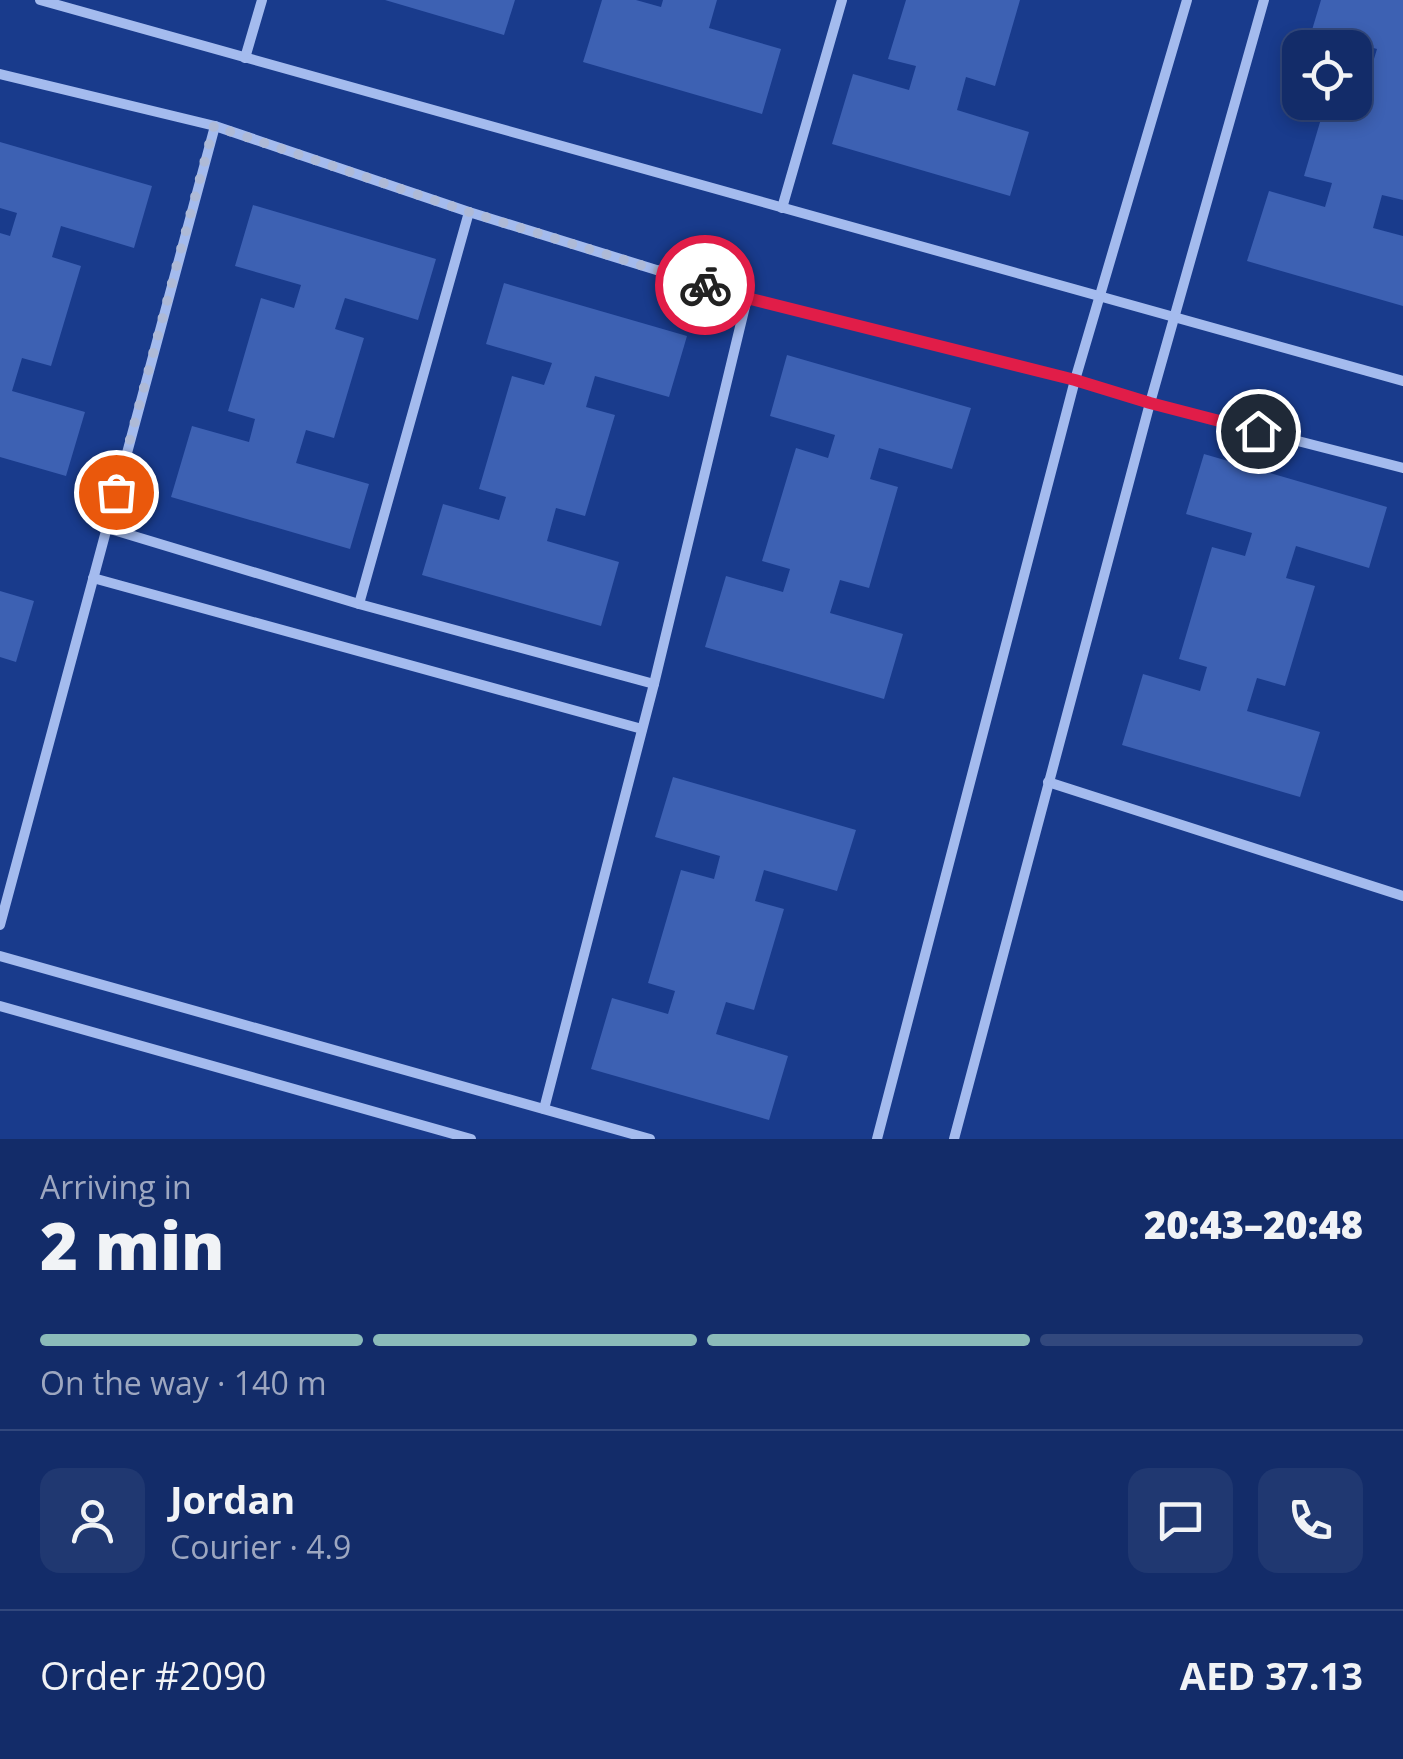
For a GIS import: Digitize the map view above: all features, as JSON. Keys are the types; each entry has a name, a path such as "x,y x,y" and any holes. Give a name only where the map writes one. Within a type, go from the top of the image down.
{"street":[{"path":"40,0 1403,381"},
{"path":"246,58 262,0"},
{"path":"782,208 842,0"},
{"path":"877,1139 1075,380 1187,0"},
{"path":"954,1139 1150,403 1264,0"},
{"path":"0,74 214,126 469,212 747,298 1403,468"},
{"path":"0,925 214,126"},
{"path":"359,604 469,212"},
{"path":"544,1109 654,684 747,298"},
{"path":"107,528 359,604 654,684"},
{"path":"93,578 642,730"},
{"path":"1048,782 1403,896"},
{"path":"0,956 650,1139"},
{"path":"0,1006 471,1139"}],"building":[{"path":"385,0 515,0 504,35"},
{"path":"602,0 636,0 661,7 663,0 717,0 709,28 781,49 762,114 583,62"},
{"path":"906,0 1020,0 995,86 966,77 957,110 1029,132 1010,196 832,144 853,74 909,90 916,66 888,59"},
{"path":"1321,0 1403,0 1403,200 1382,195 1373,228 1403,236 1403,306 1247,261 1269,191 1325,207 1332,183 1304,176 1321,120 1372,120 1372,65 1377,49 1372,48 1372,30 1312,30"},
{"path":"0,142 152,186 134,248 61,226 52,257 81,266 51,366 22,358 12,391 85,412 66,476 0,457 0,233 10,236 17,213 0,208"},
{"path":"253,205 436,259 418,320 345,298 335,329 364,338 334,438 306,430 296,463 369,484 350,549 171,497 192,426 249,442 255,419 228,411 261,298 294,308 301,285 235,266"},
{"path":"504,283 687,336 669,397 595,376 586,407 615,415 585,516 556,508 547,541 619,562 601,626 422,575 443,504 499,520 506,497 479,489 512,376 544,385 552,363 486,344"},
{"path":"787,355 971,408 952,469 879,448 870,479 898,487 869,588 840,580 830,613 903,634 884,699 705,647 726,576 783,592 790,569 762,561 796,448 828,458 835,435 770,416"},
{"path":"1204,454 1387,507 1369,568 1296,546 1286,578 1315,586 1285,686 1257,678 1247,711 1320,732 1300,797 1122,745 1143,674 1200,691 1207,667 1179,659 1212,547 1245,556 1252,533 1186,514"},
{"path":"0,591 34,601 16,662 0,657"},
{"path":"673,777 856,830 837,891 764,870 755,901 784,909 754,1010 726,1002 716,1034 788,1056 769,1120 591,1069 612,998 668,1014 675,991 648,983 681,870 714,879 720,856 655,837"}],"way so far":[{"path":"116,492 214,126 469,212 705,285"}],"route":[{"path":"705,285 1258,431"}]}
